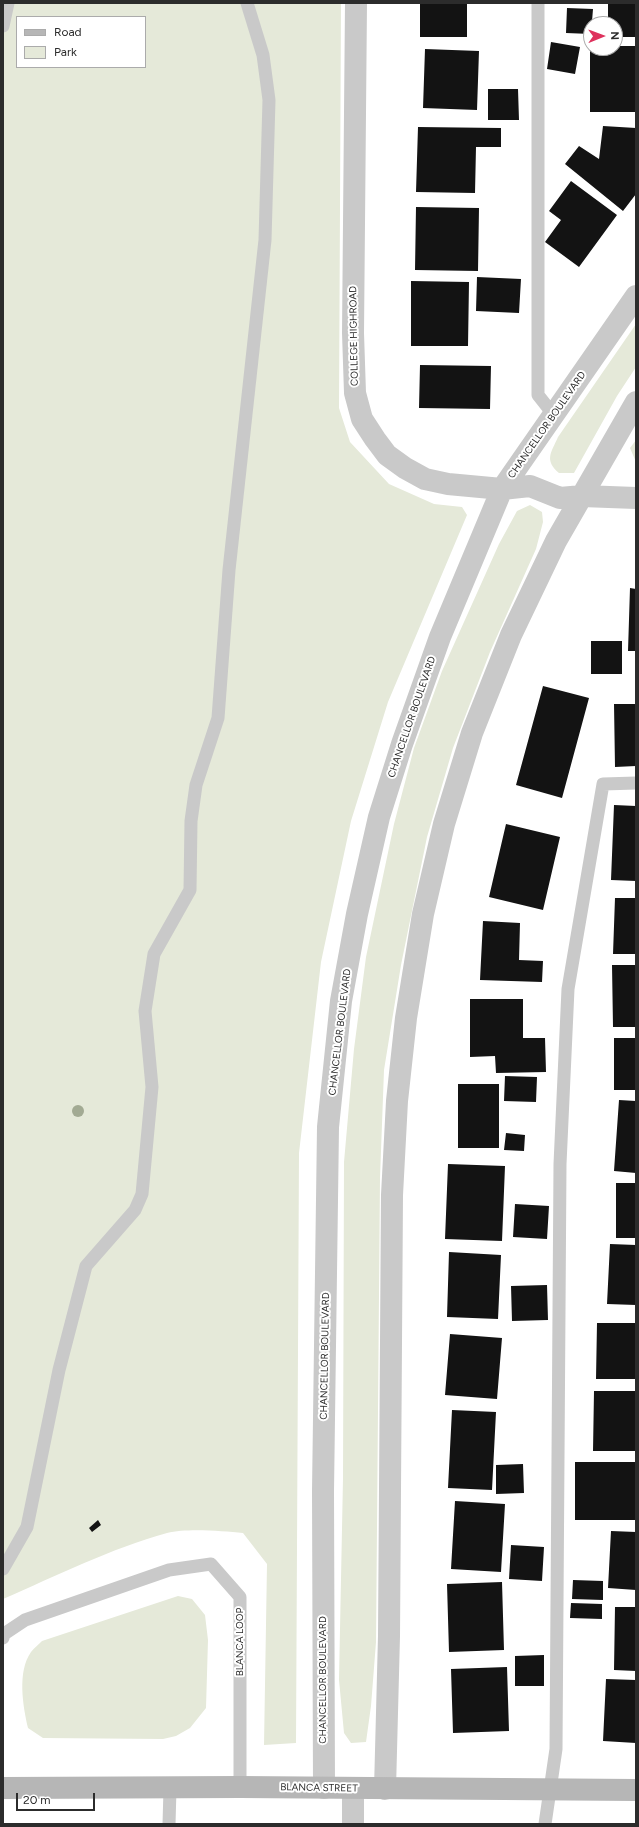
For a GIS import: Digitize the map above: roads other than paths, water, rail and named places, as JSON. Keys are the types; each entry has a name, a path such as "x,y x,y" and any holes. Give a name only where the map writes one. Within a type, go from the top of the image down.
{"main road":[{"name":"BLANCA STREET","path":"3,1788 170,1789 240,1787 636,1790"}],"street":[{"name":"COLLEGE HIGHROAD","path":"356,3 353,333 355,393 362,418 387,455 405,468 425,479 448,484 502,489 530,486 560,498 582,496 636,498"},
{"name":"CHANCELLOR BOULEVARD","path":"324,1788 323,1491 328,1127 341,1001 357,914 379,817 395,766 440,637 502,489 636,296"},
{"path":"386,1789 389,1636 392,1195 397,1101 406,1018 423,914 444,824 472,733 511,635 556,540 636,402"},
{"path":"353,1789 353,1824"}],"lane":[{"path":"3,26 8,3"},
{"path":"3,1569 27,1527 59,1370 86,1266 135,1210 142,1194 152,1087 145,1011 154,954 190,890 191,822 196,785 218,718 229,570 265,240 269,100 263,54 247,3"},
{"path":"538,3 538,395 554,414"},
{"path":"545,1824 556,1749 560,1164 568,989 603,784 636,783"},
{"name":"BLANCA LOOP","path":"3,1638 4,1634 25,1620 169,1570 211,1564 240,1597 240,1787"},
{"path":"169,1824 170,1789"}]}
